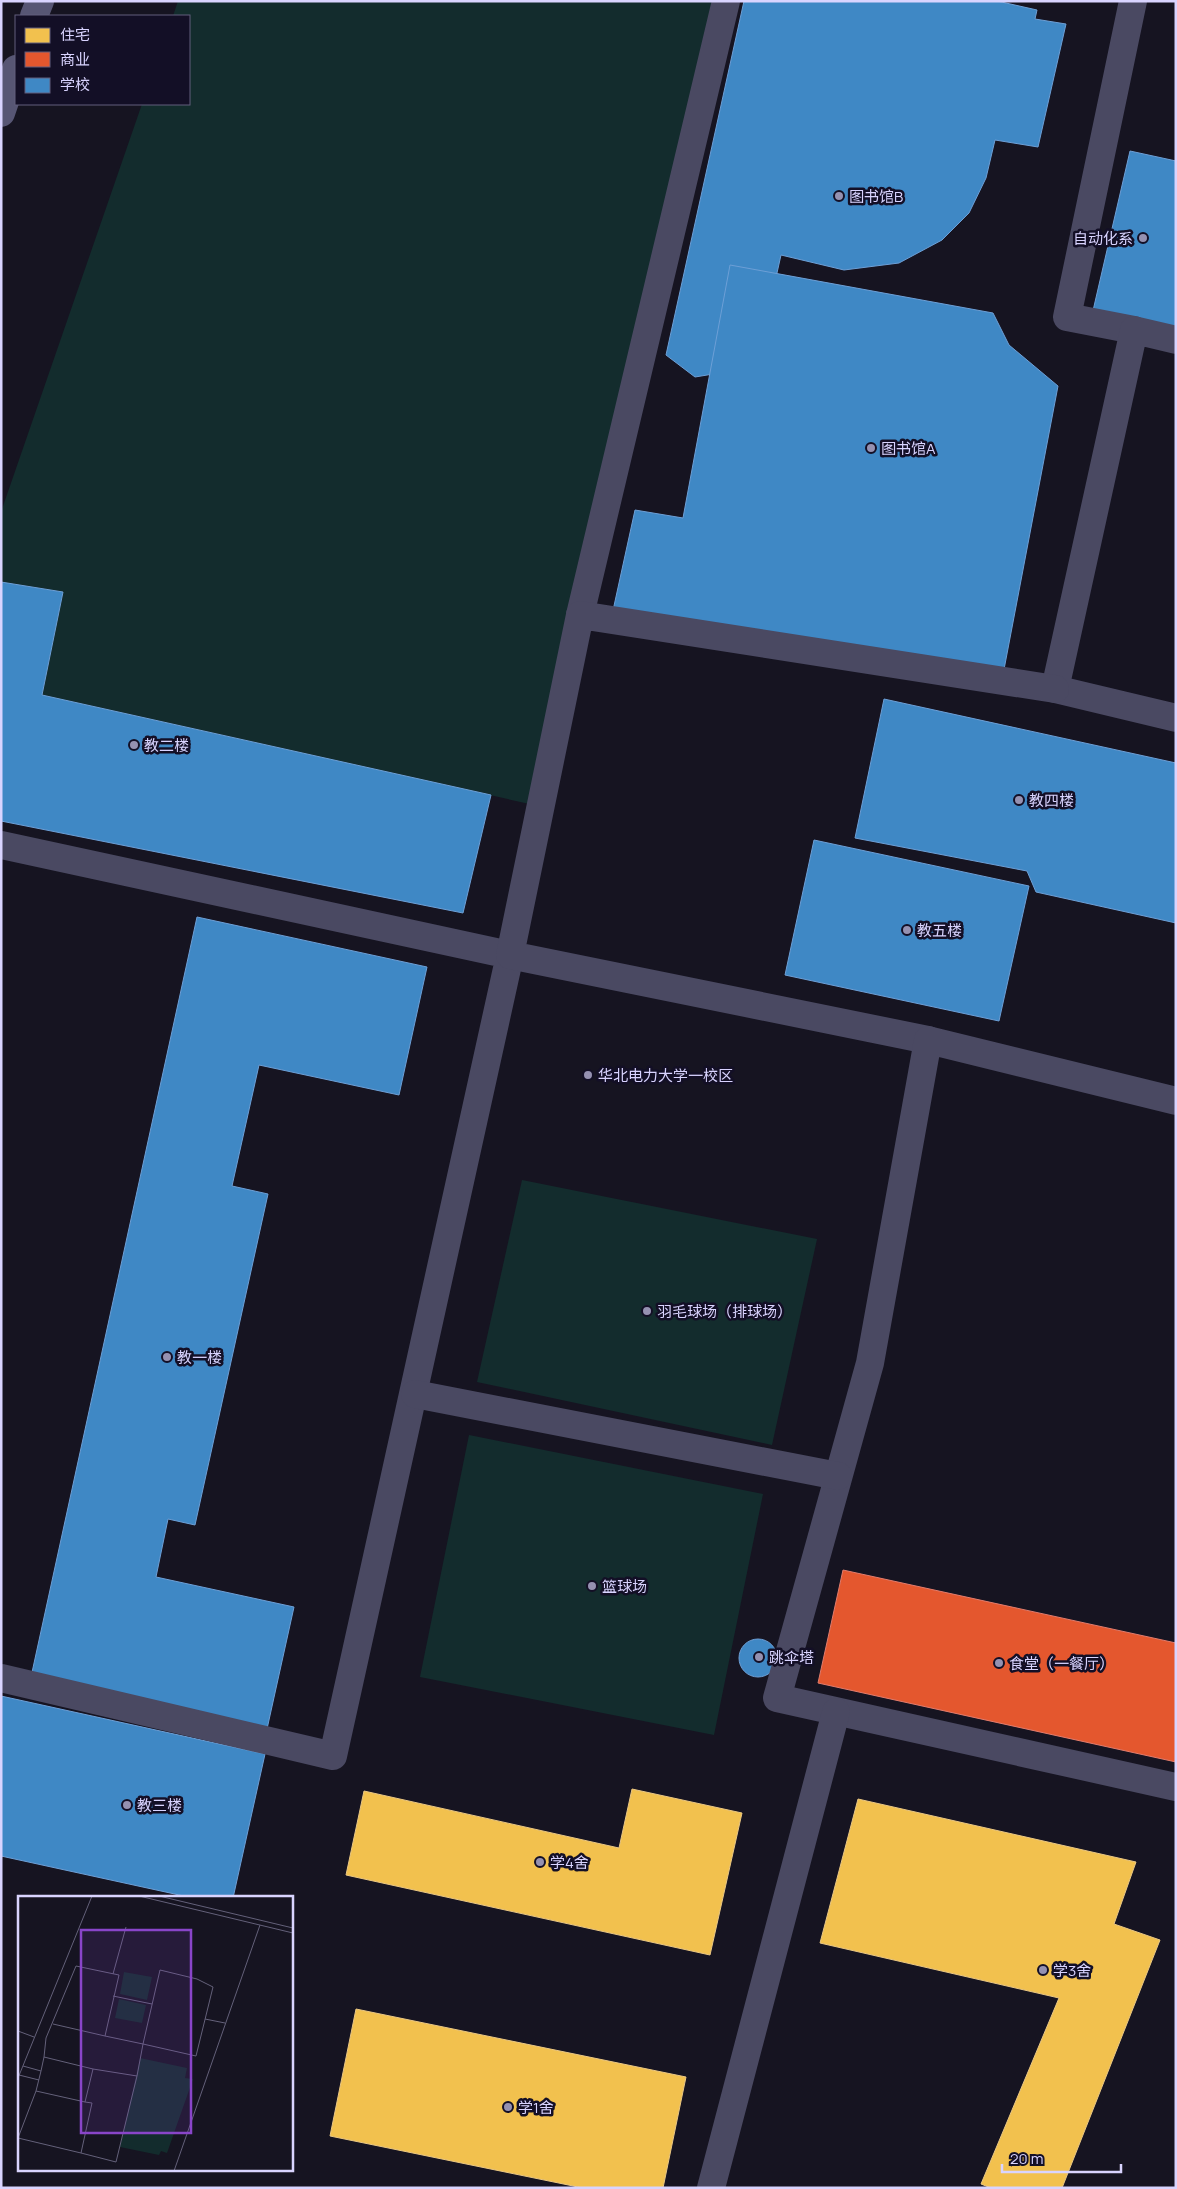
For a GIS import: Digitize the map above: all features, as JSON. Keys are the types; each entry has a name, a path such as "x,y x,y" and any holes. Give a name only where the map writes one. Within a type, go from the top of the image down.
{"street":[{"path":"34,15 40,1"},
{"path":"1,1678 333,1756 415,1394 510,955 580,615 726,1"},
{"path":"1133,1 1067,317 1176,340"},
{"path":"1,113 15,72"},
{"path":"1054,689 1134,330"},
{"path":"580,615 1054,689 1176,718"},
{"path":"1,845 510,955 928,1040 1176,1101"},
{"path":"928,1040 870,1363 777,1698 1176,1787"},
{"path":"415,1394 838,1476"},
{"path":"711,2188 836,1712"}],"green space":[{"path":"178,1 731,1 543,807 42,695 63,592 1,582 1,512 142,105 190,105 190,15 173,15"},
{"name":"羽毛球场（排球场）","path":"522,1180 817,1239 772,1445 477,1382"},
{"name":"篮球场","path":"469,1435 763,1494 714,1735 420,1677"}],"building: 住宅":[{"name":"学4舍","path":"632,1789 742,1813 710,1955 346,1875 364,1791 619,1848"},
{"name":"学3舍","path":"858,1799 1136,1862 1114,1924 1160,1940 1062,2188 991,2188 981,2184 1059,1998 820,1943"},
{"name":"学1舍","path":"356,2009 686,2077 663,2188 583,2188 330,2136"}],"building: 商业":[{"name":"食堂（一餐厅）","path":"843,1570 1176,1643 1176,1762 818,1683"}],"building: 学校":[{"name":"图书馆B","path":"744,1 997,1 1037,10 1035,19 1066,24 1038,147 995,140 986,178 969,213 942,240 899,263 844,270 781,255 756,367 695,377 666,355"},
{"name":"自动化系","path":"1130,151 1176,161 1176,333 1092,315"},
{"name":"图书馆A","path":"730,265 993,313 1009,345 1058,386 1002,680 612,615 635,510 683,518"},
{"name":"教二楼","path":"1,582 63,592 42,695 491,795 463,913 1,821"},
{"name":"教四楼","path":"884,699 1176,763 1176,923 1036,892 1027,871 855,838"},
{"name":"教五楼","path":"814,840 1029,886 999,1021 785,975"},
{"name":"教一楼","path":"197,917 427,967 399,1095 259,1065 232,1186 268,1194 195,1525 168,1519 156,1577 294,1607 267,1729 31,1677"},
{"name":"跳伞塔","path":"758,1639 771,1645 777,1658 771,1671 758,1677 745,1671 739,1658 745,1645"},
{"name":"教三楼","path":"1,1696 265,1754 233,1896 184,1896 1,1856"}],"place":[{"name":"图书馆B","path":"839,196"},
{"name":"自动化系","path":"1143,238"},
{"name":"图书馆A","path":"871,448"},
{"name":"教二楼","path":"134,745"},
{"name":"教四楼","path":"1019,800"},
{"name":"教五楼","path":"907,930"},
{"name":"华北电力大学一校区","path":"588,1075"},
{"name":"羽毛球场（排球场）","path":"647,1311"},
{"name":"教一楼","path":"167,1357"},
{"name":"篮球场","path":"592,1586"},
{"name":"跳伞塔","path":"759,1657"},
{"name":"食堂（一餐厅）","path":"999,1663"},
{"name":"教三楼","path":"127,1805"},
{"name":"学4舍","path":"540,1862"},
{"name":"学3舍","path":"1043,1970"},
{"name":"学1舍","path":"508,2107"}]}
